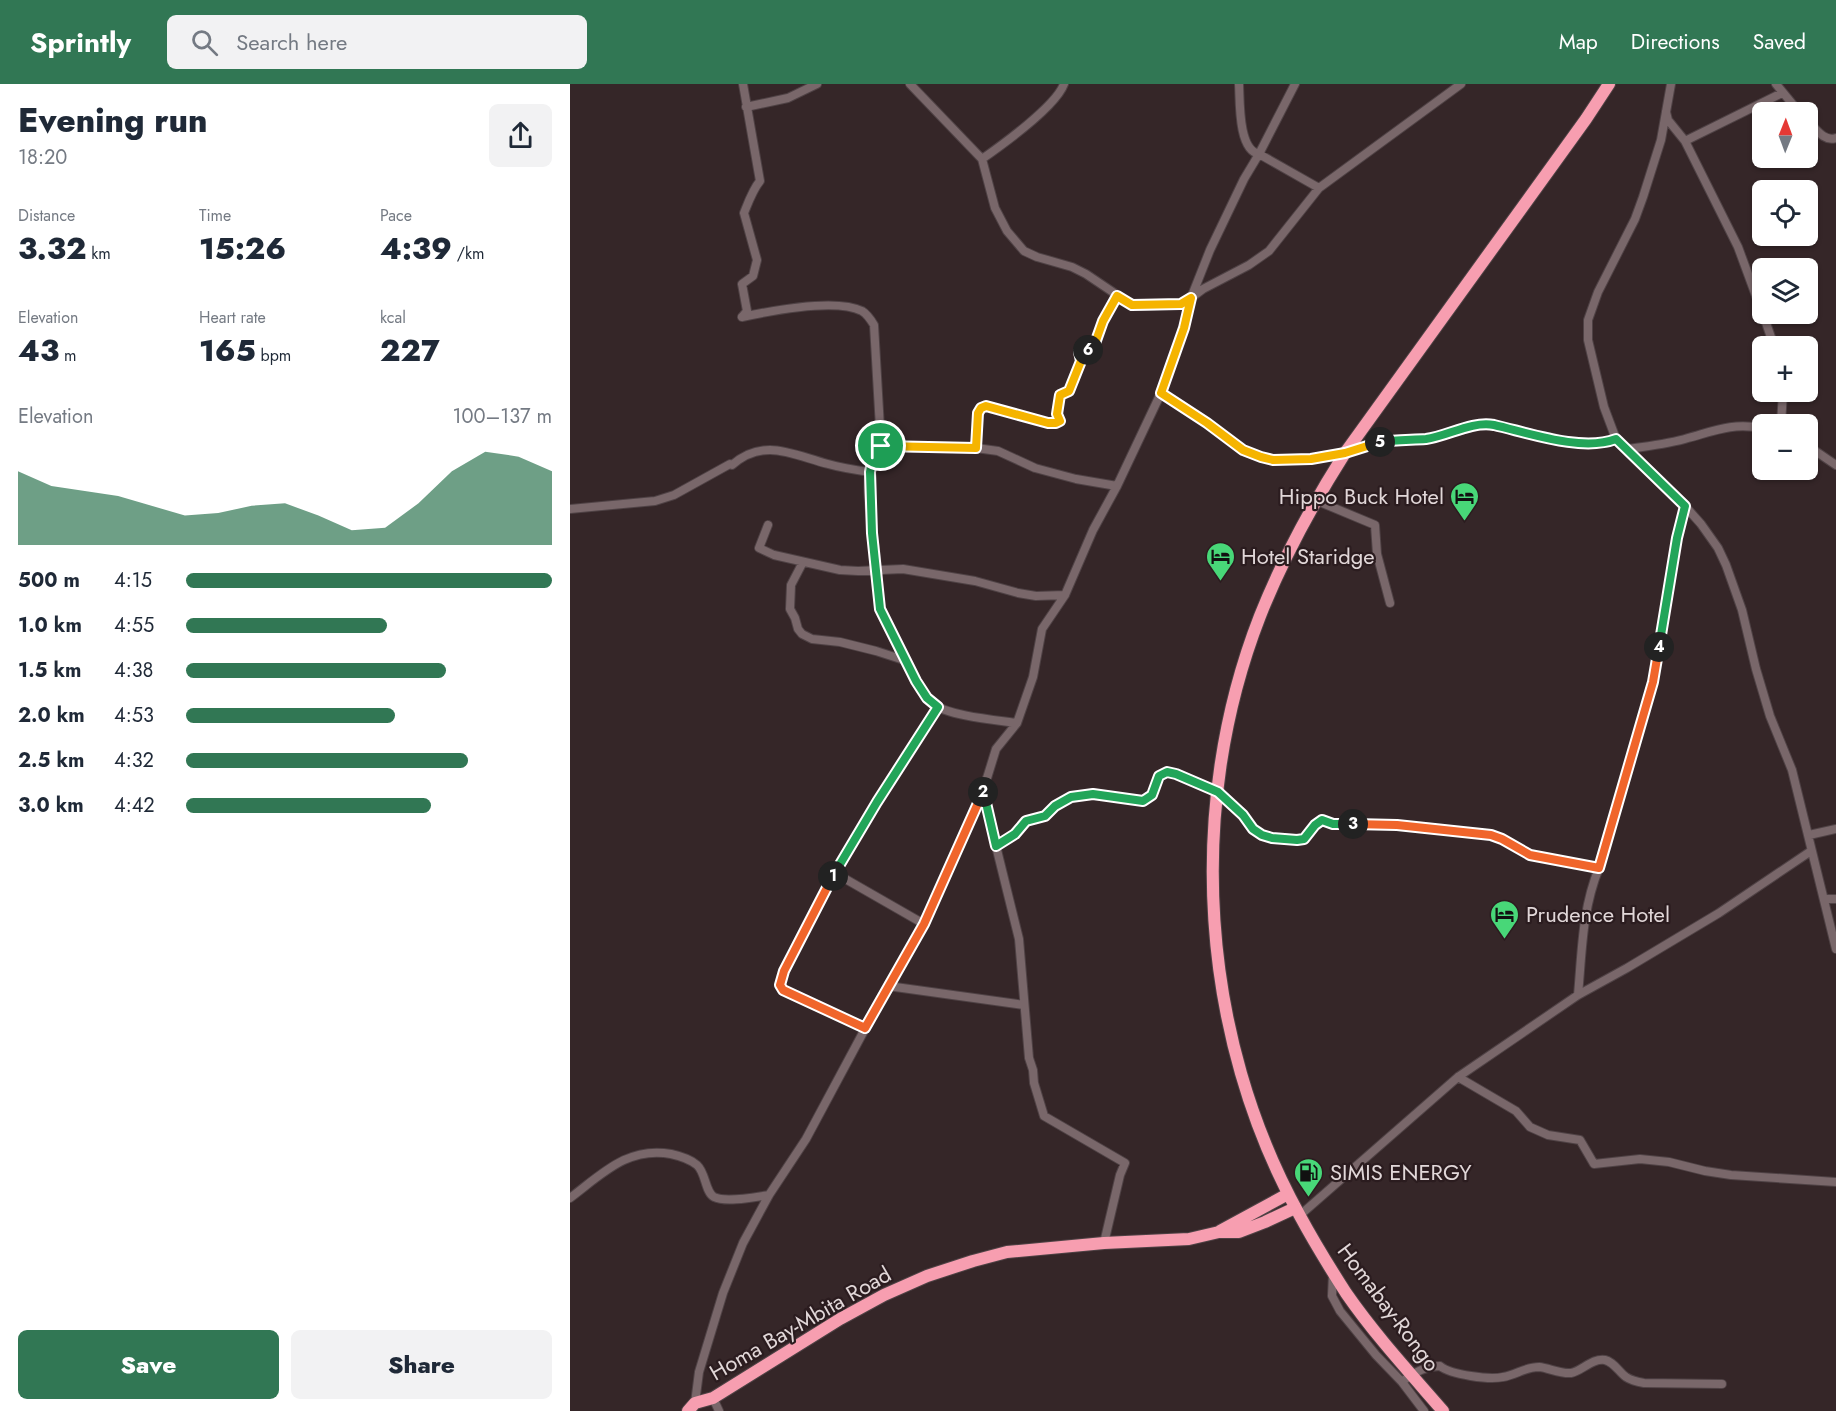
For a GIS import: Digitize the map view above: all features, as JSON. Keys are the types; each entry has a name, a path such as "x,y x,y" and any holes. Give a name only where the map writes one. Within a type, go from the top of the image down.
{"highway":[{"name":"Homabay-Rongo","path":"1443,1411 1407,1378 1333,1273 1297,1212 1260,1131 1239,1065 1227,1019 1220,978 1214,922 1213,875 1218,792 1233,702 1246,658 1278,574 1315,500 1345,453 1587,119 1609,84"},
{"name":"Homa Bay-Mbita Road","path":"1219,1232 1288,1194"},
{"name":"Homa Bay-Mbita Road","path":"691,1407 713,1398 840,1319 884,1295 927,1276 973,1261 1007,1252 1104,1243 1189,1239 1219,1232 1239,1232 1297,1212"}],"street":[{"path":"743,84 760,181 744,213 757,260 753,276 742,284 747,311 742,317 771,310 810,307 852,308 864,312 874,325 881,446 873,457 870,472 872,533 880,609 927,698 938,707 981,718 1017,723"},
{"path":"746,107 788,98 817,84"},
{"path":"910,84 982,159 995,208 1007,231 1024,251 1072,267 1132,305 1181,304 1203,289 1249,266 1269,251 1319,188 1461,84"},
{"path":"982,159 1014,136 1056,97 1064,84"},
{"path":"1239,84 1241,123 1249,149 1319,188"},
{"path":"691,1407 723,1293 743,1243 769,1195 806,1139 924,924 983,790 996,749 1017,723 1033,677 1042,629 1065,595 1093,531 1161,393 1184,328 1191,298 1210,250 1294,84"},
{"path":"1671,84 1660,140 1643,197 1635,219 1598,292 1588,320 1587,330 1591,357 1604,407 1616,439 1701,524 1718,548 1726,565 1742,610 1767,706 1792,770 1836,949"},
{"path":"1776,84 1790,102"},
{"path":"1685,141 1782,93"},
{"path":"1665,110 1668,120 1685,141 1738,247 1752,284"},
{"path":"1818,130 1826,138 1832,140 1836,138"},
{"path":"976,448 978,413 986,406 1048,423 1060,421 1057,414 1060,395 1069,391 1081,361 1079,352 1093,349 1103,321 1117,296"},
{"path":"1161,393 1249,453 1273,460 1311,459 1345,453 1375,442 1427,439 1476,426 1492,425 1576,443 1606,443 1616,439"},
{"path":"1628,449 1687,438 1721,428 1752,427"},
{"path":"881,446 976,448 998,451 1035,468 1076,479 1117,486"},
{"path":"570,509 655,501 674,495 759,450 782,450 830,465 870,472"},
{"path":"1818,453 1836,465"},
{"path":"1315,500 1375,525 1377,554 1390,603"},
{"path":"1578,995 1582,936 1591,888 1599,868 1653,682 1677,538 1685,506"},
{"path":"768,525 759,548 774,555 840,570 858,572 903,569 975,581 1036,596 1065,595"},
{"path":"803,561 791,585 789,609 802,634 812,639 840,642 907,661"},
{"path":"865,1028 783,990 780,985 784,971 835,873 938,707"},
{"path":"996,846 1015,834 1026,821 1045,816 1055,806 1071,797 1093,794 1143,801 1152,795 1159,776 1167,772 1218,792 1243,815 1253,829 1272,838 1304,839 1322,820 1333,824 1397,825 1491,835 1530,855 1599,868"},
{"path":"983,790 1019,939 1029,1058 1044,1116 1125,1163 1119,1175 1104,1243"},
{"path":"1809,835 1836,829"},
{"path":"1297,1212 1458,1077 1578,995 1719,913 1811,851"},
{"path":"835,873 924,924"},
{"path":"1825,899 1836,899"},
{"path":"888,986 1024,1005"},
{"path":"1458,1077 1516,1111 1530,1127 1548,1135 1580,1140 1594,1164 1640,1159 1669,1162 1731,1175 1836,1182"},
{"path":"570,1198 620,1160 655,1151 683,1157 697,1165 702,1171 712,1196 730,1199 769,1195"},
{"path":"1424,1411 1407,1378 1433,1366 1440,1366 1459,1374 1497,1378 1505,1377 1524,1368 1540,1367 1567,1373 1577,1371 1598,1360 1605,1360 1634,1381 1722,1384"},
{"path":"713,1398 719,1411"}],"place":[{"name":"Hippo Buck Hotel","path":"1465,522"},
{"name":"Hotel Staridge","path":"1220,582"},
{"name":"Prudence Hotel","path":"1505,940"},
{"name":"SIMIS ENERGY","path":"1309,1198"}],"route":[{"path":"1117,296 1132,305 1142,306 1181,304 1191,298 1184,328 1161,393 1243,450 1261,457 1273,460 1311,459 1345,453 1375,442 1427,439 1476,426 1492,425 1576,443 1606,443 1616,439 1685,506 1677,538 1653,682 1599,868 1530,855 1491,835 1397,825 1333,824 1322,820 1304,839 1272,838 1253,829 1243,815 1218,792 1167,772 1159,776 1148,800 1137,801 1093,794 1071,797 1055,806 1045,816 1026,821 1015,834 996,846 983,790 924,924 865,1028 783,990 780,985 784,971 835,873 938,707 927,698 916,681 880,609 872,533 870,472 873,457 881,446 976,448 978,413 986,406 1048,423 1060,421 1057,414 1060,395 1069,391 1081,361 1079,352 1093,349 1103,321 1117,296"}]}
